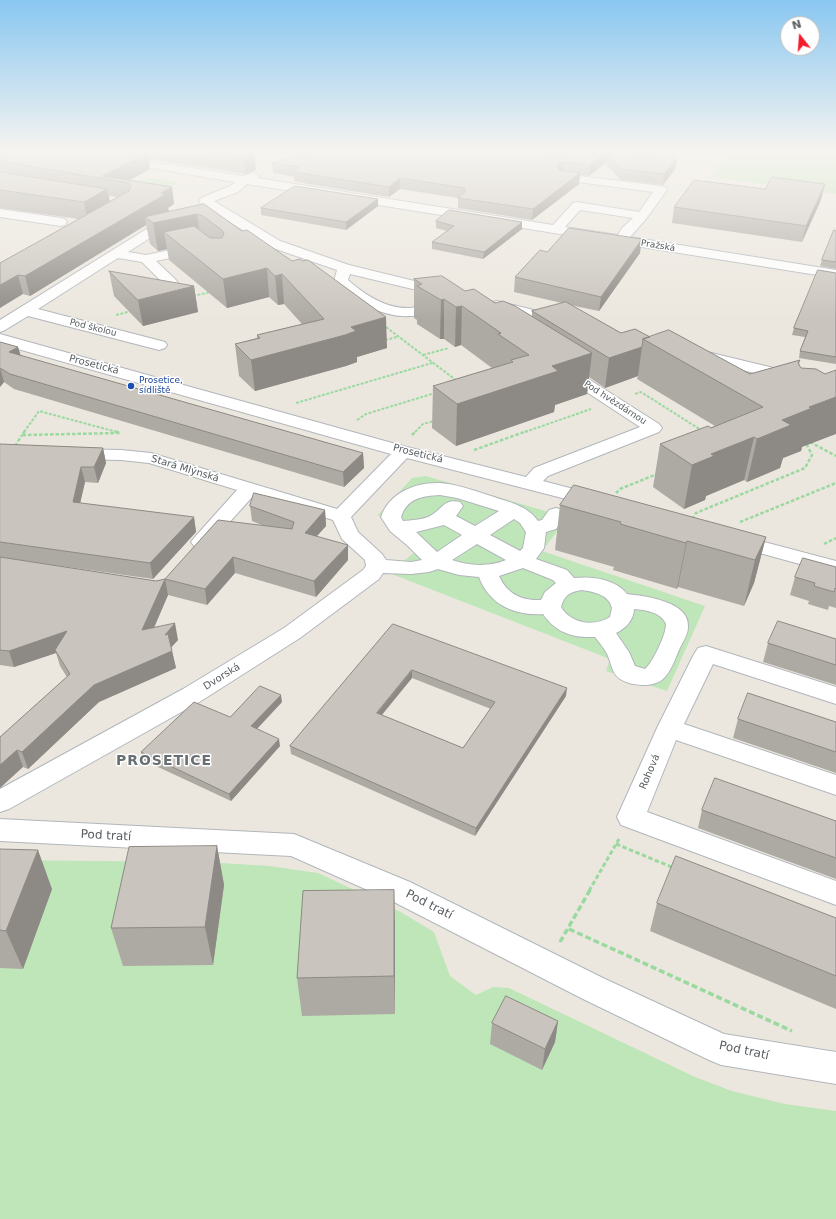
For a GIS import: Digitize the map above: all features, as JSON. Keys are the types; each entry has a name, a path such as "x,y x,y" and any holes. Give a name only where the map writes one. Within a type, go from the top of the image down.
{"street":[{"path":"0,327 194,207"},
{"path":"197,207 275,244 344,268 456,301 440,307 409,312 392,311 380,307 352,291 341,281 344,268"},
{"name":"Pražská","path":"419,207 556,229 624,235 836,274"},
{"path":"556,229 576,207"},
{"path":"583,207 642,216"},
{"path":"613,226 624,235 649,207"},
{"path":"0,213 61,222"},
{"path":"567,217 580,219"},
{"path":"117,254 146,259 201,247 207,252"},
{"path":"146,259 171,283"},
{"path":"482,301 573,324"},
{"name":"Pod školou","path":"28,311 159,345"},
{"name":"Prosetická","path":"0,339 339,434 532,483 614,506"},
{"path":"681,351 836,388"},
{"name":"Pod hvězdárnou","path":"532,483 541,472 653,428 552,363"},
{"path":"401,450 341,516 349,535 375,558 376,566 411,568 429,566 514,510"},
{"name":"Stará Mlýnská","path":"59,453 121,455 151,458 341,516"},
{"path":"191,553 249,489"},
{"path":"431,490 445,490 460,493 514,510 527,519 536,532 531,552 522,561 499,570 487,571 470,571 447,566 437,561 424,552 418,544 397,527 392,517 392,510 404,497 420,491 431,490"},
{"path":"397,527 430,524 444,517 450,512 460,493"},
{"path":"534,528 549,525 556,514"},
{"path":"444,517 522,561 560,575 570,586"},
{"path":"687,526 836,568"},
{"name":"Dvorská","path":"0,802 192,695 292,633 372,574 376,566"},
{"path":"487,571 490,583 498,592 512,603 527,608 550,607"},
{"path":"588,584 605,587 617,594 621,601 624,609 622,616 616,623 601,629 577,628 566,624 558,618 550,607 550,601 553,595 559,590 570,586 588,584"},
{"path":"601,629 621,659 627,672 642,677 655,673 675,634 677,624 674,617 667,611 644,603 621,601"},
{"name":"Rohová","path":"631,817 669,728 706,654 836,696"},
{"path":"669,728 836,785"},
{"path":"631,817 836,893"},
{"name":"Pod tratí","path":"0,830 294,845 400,891 545,965 721,1049 836,1068"}],"path":[{"path":"392,311 385,327 462,385"},
{"path":"382,340 398,336"},
{"path":"423,356 448,348"},
{"path":"276,416 300,400 432,362"},
{"path":"339,434 366,414 440,392"},
{"path":"12,452 22,435 39,411 120,433 22,435"},
{"path":"401,450 423,424 438,420"},
{"path":"687,526 696,513 805,468 812,456 805,439 836,456"},
{"path":"732,539 737,524 836,483"},
{"path":"545,965 569,929 631,817"},
{"path":"616,844 675,869"},
{"path":"569,929 797,1033"}],"green space":[{"path":"426,476 552,513 561,526 542,551 705,606 667,691 606,671 610,659 389,573 416,551 378,515 412,478"},
{"path":"0,860 205,862 270,866 318,873 399,911 434,932 450,976 476,995 493,987 509,988 695,1077 732,1091 785,1104 836,1111 836,1219 0,1219"}],"building":[{"path":"101,207 144,207 25,276 18,275 0,285 0,263"},
{"path":"191,207 208,207 242,231 247,230 292,261 300,259 303,261 308,260 386,317 351,327 356,331 345,335 251,360 235,344 260,338 257,335 324,319 282,274 275,276 267,268 223,279 164,232 194,226 210,238 222,238 224,233 222,230 203,216 197,214 153,223 145,217"},
{"path":"263,207 367,207 346,222 261,208"},
{"path":"519,207 536,207 533,209"},
{"path":"674,207 815,207 806,226"},
{"path":"449,210 522,222 484,252 432,242 454,226 436,221"},
{"path":"569,228 642,239 601,297 515,277 540,250 547,252"},
{"path":"834,230 836,231 836,262 822,260"},
{"path":"818,270 836,273 836,357 800,351 808,331 794,328"},
{"path":"109,271 194,286 138,300"},
{"path":"442,276 465,291 474,289 495,303 503,301 515,306 592,353 552,366 558,371 457,404 433,386 513,362 511,360 529,355 498,334 501,333 462,306 456,307 444,299 441,300 417,286 422,284 414,279"},
{"path":"566,302 621,333 635,329 650,337 643,339 642,347 609,358 532,311"},
{"path":"669,330 750,374 800,360 798,363 801,368 816,369 825,374 836,370 836,397 809,407 812,408 782,420 791,425 757,439 754,437 711,454 714,456 692,465 660,444 708,426 711,428 763,407 643,339"},
{"path":"0,342 18,347 9,352 363,453 343,472 10,374 0,368"},
{"path":"0,444 103,448 94,467 81,467 73,502 194,517 150,563 0,542"},
{"path":"574,485 766,537 755,560 687,541 686,543 620,524 621,522 560,505"},
{"path":"254,493 325,510 305,533 348,545 314,581 233,557 205,589 165,579 218,520 292,529 294,522 250,506"},
{"path":"0,557 156,581 165,579 142,630 175,623 165,635 168,634 172,651 94,685 22,752 17,750 0,765 0,737 70,674 55,650 67,631 9,651 0,650"},
{"path":"803,558 836,567 836,589 835,588 834,592 814,586 815,583 795,577"},
{"path":"778,621 836,639 836,665 768,643"},
{"path":"393,624 567,688 476,828 290,746","holes":["412,670 495,702 463,748 377,713"]},
{"path":"260,686 281,695 251,726 279,739 229,794 141,752 194,702 230,717"},
{"path":"748,693 836,722 836,752 738,719"},
{"path":"715,778 836,821 836,858 702,810"},
{"path":"217,846 205,927 111,928 129,847"},
{"path":"0,849 38,850 6,931 0,930"},
{"path":"676,856 836,918 836,976 657,903"},
{"path":"394,890 394,976 297,978 303,891"},
{"path":"506,996 558,1021 545,1049 492,1023"}],"place":[{"name":"Prosetice, sídliště","path":"131,386"}],"district":[{"name":"PROSETICE","path":"164,761"}]}
